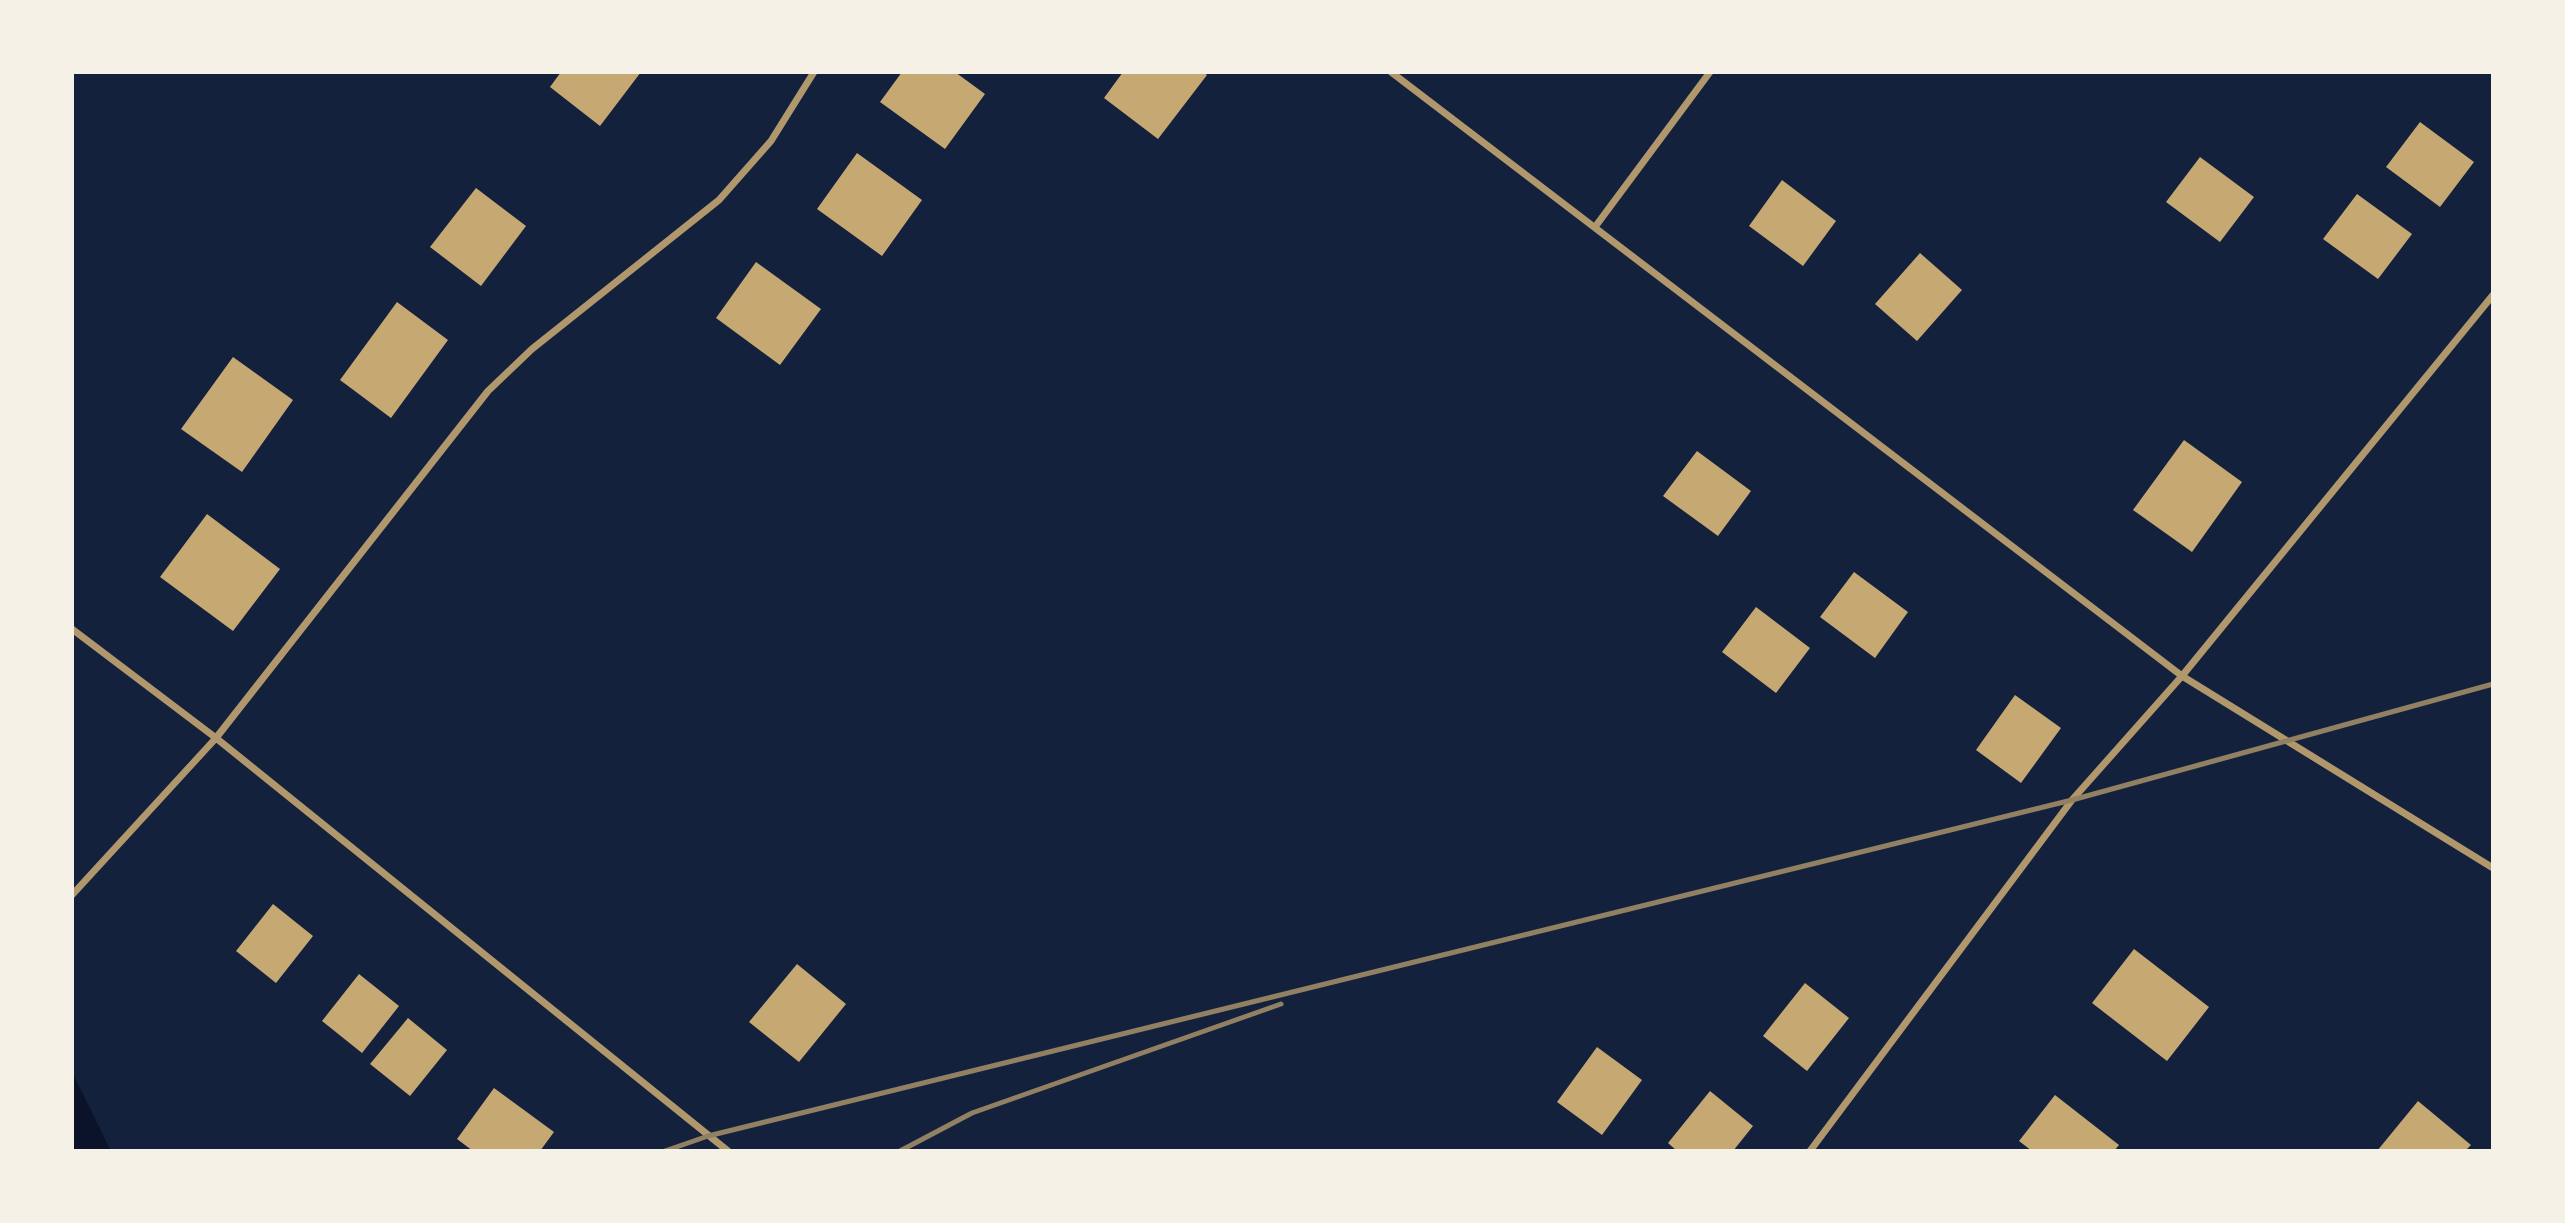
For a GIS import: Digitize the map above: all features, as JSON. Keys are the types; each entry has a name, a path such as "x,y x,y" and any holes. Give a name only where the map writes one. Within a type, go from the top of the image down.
{"street":[{"path":"72,895 216,738 488,391 532,349 719,200 771,141 814,72"},
{"path":"1391,72 2182,676 2493,868"},
{"path":"1594,227 1710,72"},
{"path":"1810,1151 2072,800 2182,676 2493,295"},
{"path":"72,629 216,738 728,1151"}],"water":[{"path":"72,1072 73,1074 111,1151 72,1151"}],"building":[{"path":"561,72 641,72 600,126 550,87"},
{"path":"902,72 955,72 985,94 945,149 880,102"},
{"path":"1123,72 1203,72 1207,75 1158,139 1104,98"},
{"path":"2420,122 2474,162 2440,207 2386,167"},
{"path":"857,153 922,200 882,256 817,209"},
{"path":"2200,157 2254,197 2220,242 2166,202"},
{"path":"1782,180 1836,221 1803,266 1749,226"},
{"path":"476,188 526,226 481,286 430,247"},
{"path":"2357,194 2412,234 2378,279 2323,239"},
{"path":"1920,253 1962,290 1917,341 1875,304"},
{"path":"756,262 821,309 780,365 716,318"},
{"path":"397,302 448,340 391,418 340,380"},
{"path":"233,357 293,400 242,472 181,429"},
{"path":"2184,440 2242,482 2192,552 2133,510"},
{"path":"1697,451 1751,491 1718,536 1663,496"},
{"path":"207,514 280,569 233,631 160,577"},
{"path":"1854,572 1908,612 1875,658 1820,617"},
{"path":"1756,607 1810,648 1776,693 1722,652"},
{"path":"2015,695 2061,728 2021,783 1976,750"},
{"path":"273,904 313,936 276,983 236,951"},
{"path":"2134,949 2209,1007 2167,1061 2092,1003"},
{"path":"797,964 846,1004 799,1062 749,1022"},
{"path":"359,974 399,1006 362,1053 322,1021"},
{"path":"1805,983 1849,1018 1807,1071 1763,1036"},
{"path":"408,1018 447,1050 410,1096 370,1064"},
{"path":"1597,1047 1642,1080 1602,1135 1557,1102"},
{"path":"494,1088 554,1132 540,1151 473,1151 457,1139"},
{"path":"1710,1091 1753,1126 1733,1151 1677,1151 1668,1143"},
{"path":"2055,1095 2119,1145 2114,1151 2032,1151 2019,1141"},
{"path":"2418,1101 2471,1145 2465,1151 2377,1151"}],"railway":[{"path":"665,1151 708,1136 2072,800 2493,684"},
{"path":"900,1151 972,1113 1281,1004"}]}
